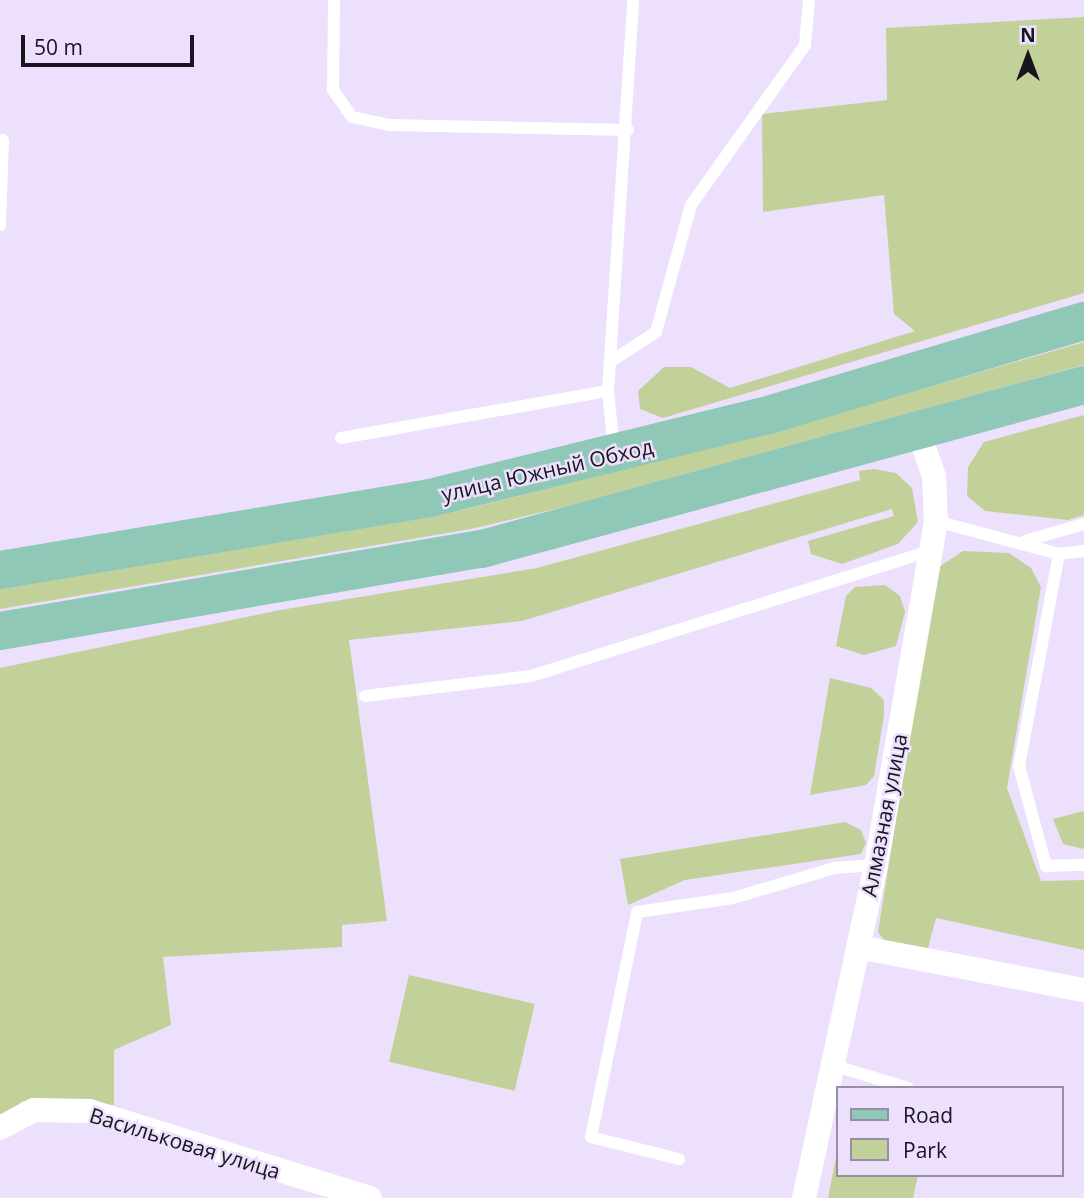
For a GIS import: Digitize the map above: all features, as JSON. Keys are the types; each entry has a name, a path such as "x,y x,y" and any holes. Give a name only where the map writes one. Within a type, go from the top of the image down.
{"main road":[{"name":"улица Южный Обход","path":"0,570 430,498 615,455 1084,321"},
{"path":"0,631 482,549 1084,385"}],"street":[{"name":"Алмазная улица","path":"804,1198 876,866 936,521 934,475 918,431"},
{"path":"858,947 1084,990"},
{"name":"Васильковая улица","path":"0,1128 34,1111 89,1111 370,1198"}],"lane":[{"path":"334,0 333,90 352,117 389,125 628,130"},
{"path":"615,455 608,391 628,130 633,0"},
{"path":"610,362 656,332 691,205 805,45 809,0"},
{"path":"0,225 3,140"},
{"path":"341,438 608,391"},
{"path":"936,521 1025,541 1059,554 1084,551"},
{"path":"1025,541 1084,524"},
{"path":"365,696 531,676 930,551"},
{"path":"1059,554 1019,766 1046,866 1084,865"},
{"path":"678,1159 591,1137 637,912 733,898 834,868 876,866"},
{"path":"832,1065 901,1086"}],"green space":[{"path":"1084,17 1084,293 663,418 640,409 638,391 664,367 691,367 730,388 915,331 894,314 884,195 763,212 762,114 887,100 886,28"},
{"path":"1084,342 1084,365 618,494 471,529 0,609 0,588 467,509 784,429"},
{"path":"1084,415 1084,515 1068,520 985,511 967,496 968,467 984,442"},
{"path":"874,469 896,473 912,488 918,522 898,544 842,564 811,554 808,541 894,516 892,509 522,621 349,640 387,921 342,925 342,947 163,957 171,1025 114,1050 114,1105 23,1101 0,1118 0,668 280,610 537,568 860,480 859,471"},
{"path":"963,551 1009,553 1031,568 1041,587 1007,788 1041,881 1084,880 1084,950 936,918 927,952 887,944 878,932 936,569"},
{"path":"885,585 900,596 905,612 896,646 864,655 836,646 846,596 855,587"},
{"path":"830,678 871,688 884,700 874,776 866,785 810,795"},
{"path":"1084,811 1084,849 1063,844 1053,819"},
{"path":"845,822 861,830 866,843 861,854 685,880 628,905 620,859"},
{"path":"409,975 535,1004 515,1091 389,1062"},
{"path":"836,1157 836,1177 918,1177 913,1198 828,1198"}]}
